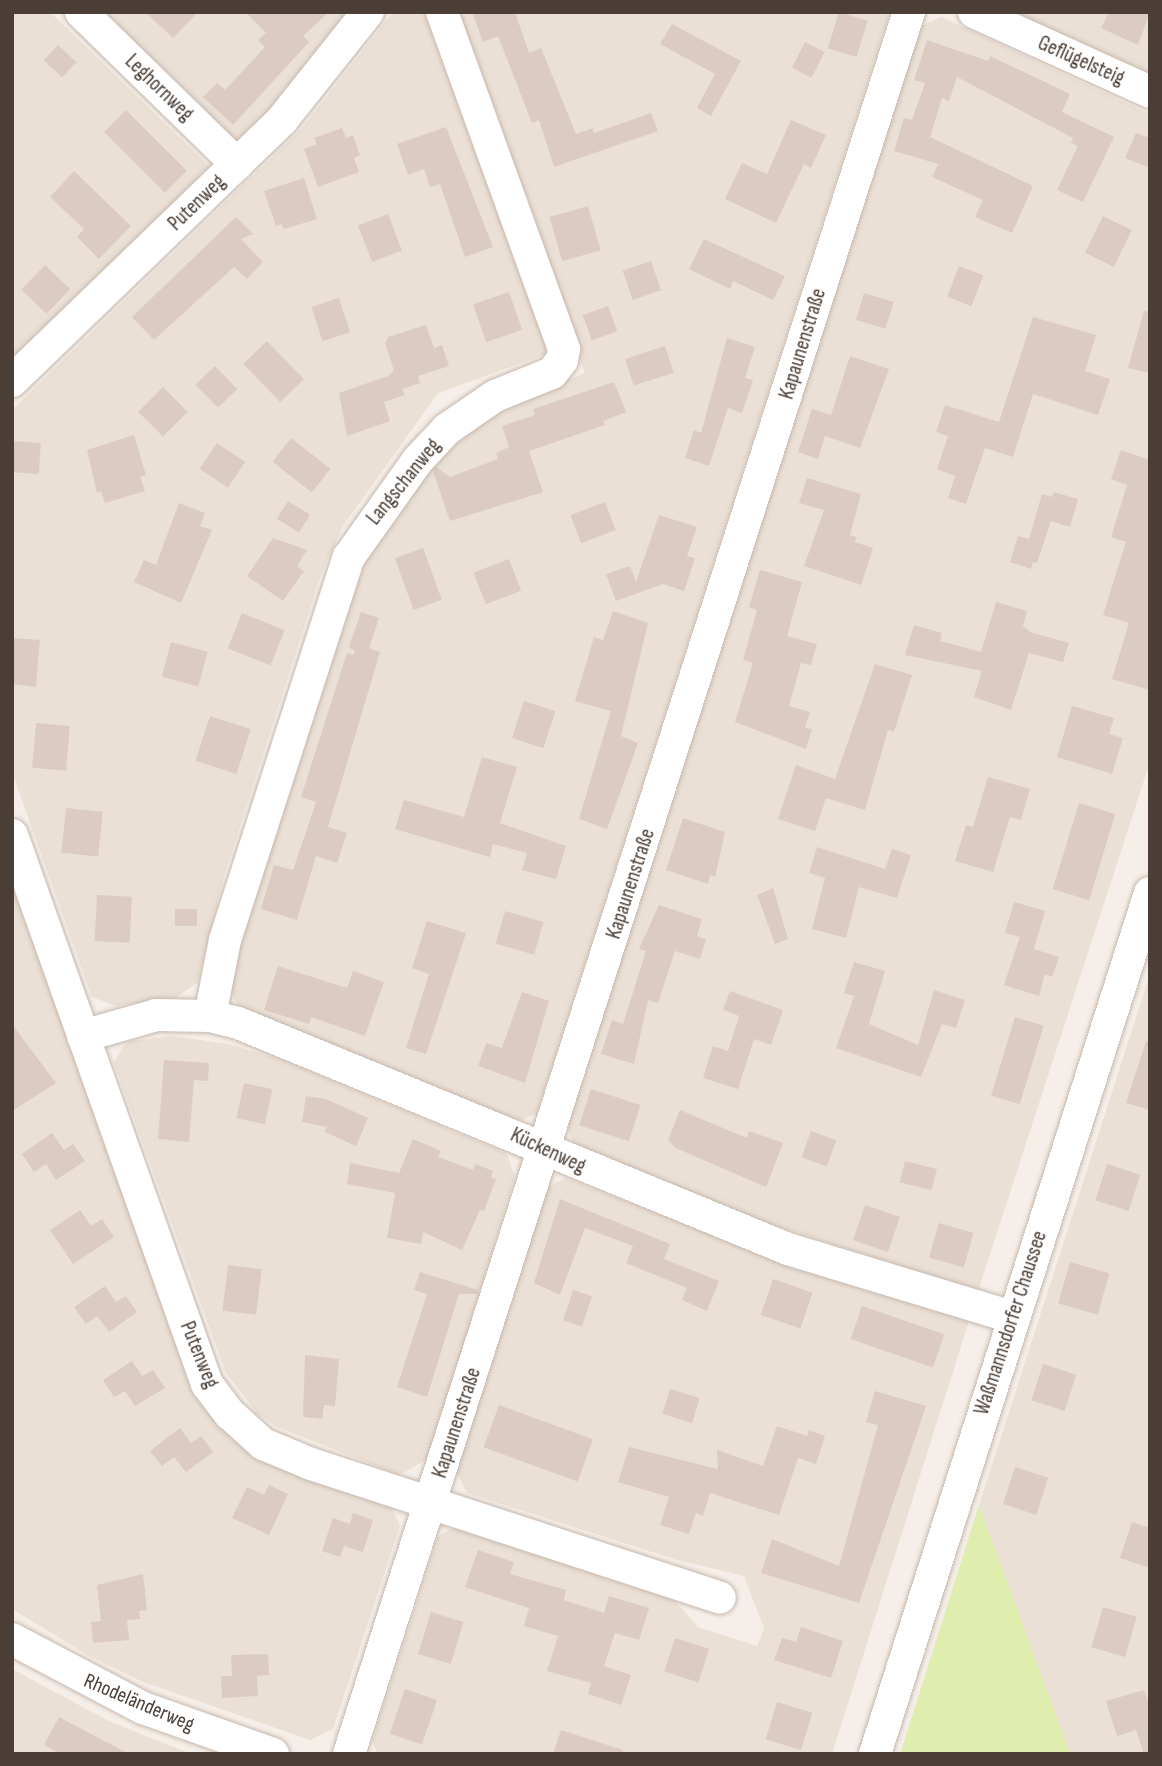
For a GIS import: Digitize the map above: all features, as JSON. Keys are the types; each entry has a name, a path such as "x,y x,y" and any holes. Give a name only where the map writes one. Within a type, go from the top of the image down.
{"street":[{"name":"Leghornweg","path":"80,12 237,164"},
{"name":"Putenweg","path":"12,381 237,164 322,73 368,12"},
{"name":"Langschanweg","path":"210,1016 225,940 349,557 418,460 447,429 495,396 552,373 562,360 564,348 442,12"},
{"name":"Kapaunenstraße","path":"349,1754 909,12"},
{"name":"Geflügelsteig","path":"974,12 1150,92"},
{"name":"Putenweg","path":"12,835 207,1384 230,1414 263,1444 311,1464 720,1598"},
{"name":"Waßmannsdorfer Chaussee","path":"875,1754 1012,1317 1150,893"},
{"name":"Kückenweg","path":"83,1036 156,1015 210,1016 286,1039 508,1132 544,1151 788,1249 1012,1317"},
{"name":"Rhodeländerweg","path":"12,1639 143,1708 273,1754"}],"shaded area":[{"path":"12,12 50,12 213,170 12,365"},
{"path":"97,12 354,12 237,148"},
{"path":"393,12 427,12 549,353 438,393 343,526 321,574 224,876 198,982 177,997 116,1006 92,997 12,772 12,410 303,127"},
{"path":"455,12 890,12 537,1113 515,1123 241,1010 228,988 234,954 357,569 427,467 494,409 585,373"},
{"path":"1003,12 1150,12 1150,79"},
{"path":"941,17 1150,114 1150,762 978,1291 748,1217 575,1149 566,1124 919,27"},
{"path":"12,869 208,1404 389,1502 400,1526 333,1729 310,1740 143,1682 89,1656 12,1609"},
{"path":"1150,974 1150,1754 1070,1754 979,1505"},
{"path":"172,1036 229,1044 282,1060 506,1153 515,1176 429,1458 399,1475 275,1426 257,1413 226,1373 114,1063 123,1046 131,1041"},
{"path":"566,1178 808,1272 969,1321 832,1754 378,1754 372,1742 438,1536 458,1525 667,1592 698,1627 757,1646 764,1629 744,1576 677,1560 467,1493 455,1470 545,1188"},
{"path":"12,1669 109,1721 191,1754 12,1754"}],"green space":[{"path":"979,1505 1070,1754 900,1754"}],"building":[{"path":"145,12 198,12 173,38"},
{"path":"245,12 329,12 303,36 309,42 233,125 203,97 217,83 225,90 265,47 258,40 266,33"},
{"path":"472,12 515,12 529,53 541,48 576,134 593,128 594,133 651,113 658,131 554,167 539,120 532,123 498,36 483,42"},
{"path":"839,12 868,21 857,57 828,48"},
{"path":"1109,12 1150,12 1138,45 1101,28"},
{"path":"672,24 741,61 711,116 697,108 715,74 660,44"},
{"path":"927,40 988,61 990,56 1070,94 1062,112 1114,137 1083,202 1057,190 1078,146 1071,143 1073,138 957,77 949,101 942,98 930,137 1033,186 1012,233 975,217 983,200 932,177 938,164 894,151 904,118 912,120 925,83 914,80"},
{"path":"805,42 825,52 811,78 792,68"},
{"path":"58,45 76,62 62,77 44,60"},
{"path":"126,110 187,171 165,193 104,132"},
{"path":"791,120 826,135 811,168 804,164 776,223 725,199 742,163 767,174"},
{"path":"446,127 493,247 465,257 440,184 430,187 424,169 408,175 397,144"},
{"path":"342,128 346,138 353,135 360,155 354,158 359,172 318,187 304,149 317,144 314,138"},
{"path":"1136,133 1150,138 1150,168 1125,158"},
{"path":"74,171 131,226 99,259 77,237 84,229 50,197"},
{"path":"304,178 317,219 284,229 282,224 276,226 264,191"},
{"path":"588,206 601,250 562,261 550,217"},
{"path":"388,214 402,250 372,262 358,225"},
{"path":"1103,216 1132,230 1114,267 1085,253"},
{"path":"236,217 253,234 241,239 263,262 247,279 234,267 154,340 132,317"},
{"path":"704,239 785,276 773,300 733,281 730,289 689,269"},
{"path":"651,261 661,290 633,300 623,271"},
{"path":"45,265 70,289 47,314 21,289"},
{"path":"959,266 983,275 971,306 947,297"},
{"path":"509,292 522,330 486,342 473,304"},
{"path":"864,293 894,302 885,329 856,320"},
{"path":"339,298 350,332 323,341 311,307"},
{"path":"608,306 617,331 592,341 583,315"},
{"path":"1144,311 1150,312 1150,373 1128,368"},
{"path":"1033,317 1096,335 1085,371 1110,379 1098,415 1033,394 1013,457 985,448 966,504 948,498 955,476 937,469 948,436 936,432 945,405 999,422"},
{"path":"426,325 434,348 442,345 449,366 418,376 420,383 402,389 405,395 384,402 390,421 347,436 339,393 388,376 394,370 385,343 388,337"},
{"path":"727,338 755,347 745,378 753,380 742,413 728,408 709,466 685,458 694,430 701,433"},
{"path":"267,341 304,379 280,402 243,364"},
{"path":"665,346 674,373 634,386 625,359"},
{"path":"850,356 889,369 860,448 825,436 818,459 798,452 812,409 831,415"},
{"path":"215,366 237,389 218,408 196,385"},
{"path":"614,382 626,412 603,421 605,425 529,451 543,492 450,521 433,471 436,467 450,477 498,459 496,453 509,447 502,426 535,415 533,409"},
{"path":"163,387 188,412 163,436 138,412"},
{"path":"134,435 146,475 140,477 145,491 105,503 101,491 97,493 87,450"},
{"path":"291,438 330,469 312,492 273,462"},
{"path":"12,441 41,443 39,474 12,472"},
{"path":"217,443 245,462 228,488 200,469"},
{"path":"1121,450 1150,460 1150,690 1112,679 1129,623 1103,615 1126,542 1111,537 1127,485 1111,479"},
{"path":"807,478 861,494 850,535 856,537 855,542 873,548 861,585 804,566 824,510 799,503"},
{"path":"1054,492 1078,499 1070,527 1051,521 1037,563 1033,562 1031,569 1010,562 1018,536 1029,539 1042,494 1052,497"},
{"path":"288,501 310,515 299,533 277,519"},
{"path":"605,502 616,530 581,543 570,515"},
{"path":"179,503 205,513 200,526 212,530 181,603 134,582 144,560 156,565"},
{"path":"659,515 697,527 687,556 695,558 684,591 663,584 616,601 606,574 630,566 636,582"},
{"path":"273,538 307,550 297,566 304,571 283,601 247,576"},
{"path":"423,548 442,600 414,610 395,558"},
{"path":"509,559 521,591 486,604 474,573"},
{"path":"760,570 802,582 787,636 817,644 811,665 801,663 789,706 810,712 805,728 812,729 806,749 735,722 753,663 743,660 757,610 749,607"},
{"path":"996,602 1027,611 1023,626 1030,632 1069,643 1063,662 1029,653 1011,710 974,697 982,671 905,655 914,625 942,633 940,641 981,652"},
{"path":"613,611 648,623 621,736 638,743 607,829 579,819 611,711 575,701 594,637 603,640"},
{"path":"361,612 379,618 369,648 380,652 328,827 347,833 337,863 316,856 297,920 261,909 274,865 293,870 316,802 301,797 347,653 353,655 355,651 349,647"},
{"path":"242,613 285,630 270,665 228,648"},
{"path":"12,638 40,640 36,687 12,684"},
{"path":"171,642 208,652 198,687 162,677"},
{"path":"875,664 912,675 894,732 888,730 865,810 826,798 815,831 778,819 796,765 835,779"},
{"path":"524,701 555,711 543,748 512,738"},
{"path":"1072,706 1114,718 1109,734 1123,738 1112,774 1057,757"},
{"path":"210,716 251,729 236,774 195,761"},
{"path":"36,723 70,726 66,771 32,768"},
{"path":"482,757 517,767 500,823 566,846 556,879 522,870 527,853 493,844 490,857 395,829 404,800 464,817"},
{"path":"988,777 1030,789 1021,820 1010,817 993,872 955,861 966,825 973,827"},
{"path":"1079,803 1115,814 1089,900 1053,889"},
{"path":"66,808 103,812 98,857 61,853"},
{"path":"683,818 725,832 715,877 710,875 708,884 666,870"},
{"path":"817,847 885,869 892,849 911,855 897,898 859,887 846,938 812,929 825,878 809,873"},
{"path":"773,888 788,939 775,944 757,895"},
{"path":"97,895 132,897 130,943 95,941"},
{"path":"1014,902 1045,911 1034,949 1059,957 1052,977 1045,974 1039,996 1004,985 1020,937 1005,933"},
{"path":"659,905 702,919 697,936 706,939 700,959 675,951 658,1003 648,1000 634,1064 601,1054 612,1020 623,1024 646,951 639,949"},
{"path":"175,909 197,909 197,926 175,926"},
{"path":"505,911 543,922 534,955 496,944"},
{"path":"427,921 466,933 426,1054 406,1048 429,974 412,968"},
{"path":"854,962 885,971 869,1024 918,1045 934,990 965,1000 956,1028 942,1024 921,1077 836,1048 854,996 844,993"},
{"path":"278,966 347,988 353,971 384,982 365,1036 311,1017 309,1024 264,1010"},
{"path":"730,991 783,1010 771,1045 754,1039 738,1089 703,1078 713,1046 728,1051 739,1016 723,1010"},
{"path":"522,992 549,1001 525,1083 478,1066 486,1043 502,1048"},
{"path":"1015,1017 1044,1026 1020,1104 991,1095"},
{"path":"12,1024 56,1083 12,1111"},
{"path":"1146,1041 1150,1042 1150,1110 1126,1103"},
{"path":"164,1060 209,1063 208,1081 194,1080 189,1142 158,1139"},
{"path":"244,1083 272,1089 265,1124 237,1118"},
{"path":"591,1089 640,1105 629,1141 579,1125"},
{"path":"306,1096 326,1099 368,1118 356,1146 325,1132 327,1127 302,1122"},
{"path":"680,1110 747,1138 749,1131 783,1143 766,1187 676,1148 668,1140"},
{"path":"811,1131 836,1140 827,1167 801,1157"},
{"path":"52,1133 64,1150 73,1144 85,1161 56,1180 46,1164 34,1172 22,1154"},
{"path":"413,1139 441,1151 438,1157 473,1170 475,1164 493,1171 491,1178 496,1179 484,1211 480,1210 462,1250 423,1232 421,1244 387,1238 395,1193 347,1184 350,1163 399,1173"},
{"path":"905,1161 937,1169 932,1190 900,1182"},
{"path":"1107,1164 1140,1175 1129,1211 1095,1200"},
{"path":"560,1199 670,1244 664,1259 719,1281 707,1311 682,1300 687,1288 626,1263 633,1246 585,1228 560,1295 534,1283"},
{"path":"865,1205 900,1217 888,1252 853,1240"},
{"path":"80,1210 91,1226 102,1219 114,1237 73,1264 50,1230"},
{"path":"939,1223 974,1233 964,1268 929,1258"},
{"path":"1070,1262 1109,1273 1098,1315 1058,1303"},
{"path":"228,1265 262,1269 256,1315 222,1311"},
{"path":"420,1272 478,1290 477,1294 459,1294 427,1397 397,1387 427,1294 414,1290"},
{"path":"773,1279 813,1293 800,1329 761,1315"},
{"path":"105,1286 116,1302 126,1296 137,1312 109,1332 97,1316 86,1324 74,1307"},
{"path":"573,1290 592,1296 582,1327 563,1320"},
{"path":"862,1306 944,1334 933,1367 851,1339"},
{"path":"305,1355 339,1359 335,1406 324,1405 322,1419 303,1417"},
{"path":"132,1361 142,1376 153,1370 165,1388 135,1406 125,1391 114,1397 103,1380"},
{"path":"1043,1364 1076,1375 1065,1411 1031,1400"},
{"path":"670,1389 700,1398 692,1423 662,1414"},
{"path":"875,1391 926,1406 859,1603 761,1573 772,1539 839,1566 878,1425 866,1422"},
{"path":"499,1405 593,1439 578,1481 484,1447"},
{"path":"777,1426 807,1436 809,1430 825,1436 816,1464 798,1458 779,1515 710,1493 703,1516 696,1513 689,1534 660,1525 669,1497 618,1482 629,1447 718,1469 717,1450 763,1466"},
{"path":"180,1428 191,1443 201,1436 213,1452 186,1472 174,1457 162,1466 150,1451"},
{"path":"1015,1467 1048,1478 1036,1515 1003,1504"},
{"path":"269,1485 288,1494 269,1535 232,1518 247,1487 264,1495"},
{"path":"353,1513 373,1520 363,1552 344,1546 340,1557 322,1551 333,1518 350,1524"},
{"path":"1132,1522 1150,1528 1150,1568 1120,1558"},
{"path":"478,1550 514,1562 510,1574 566,1590 564,1600 604,1613 609,1596 649,1608 639,1640 615,1633 604,1666 631,1675 621,1705 588,1694 591,1683 547,1671 558,1636 524,1626 529,1608 465,1587"},
{"path":"143,1574 147,1610 139,1611 140,1619 127,1620 129,1640 93,1643 91,1622 101,1621 97,1585"},
{"path":"1103,1607 1137,1617 1125,1657 1091,1647"},
{"path":"431,1612 464,1622 451,1664 418,1654"},
{"path":"801,1627 843,1641 831,1678 774,1660 782,1638 796,1642"},
{"path":"675,1638 709,1649 698,1682 664,1671"},
{"path":"268,1654 269,1675 257,1676 258,1696 222,1698 221,1676 232,1676 231,1655"},
{"path":"405,1689 437,1700 422,1745 390,1733"},
{"path":"1144,1690 1150,1707 1150,1754 1144,1754 1136,1730 1117,1736 1106,1701"},
{"path":"777,1702 812,1713 801,1750 766,1739"},
{"path":"59,1717 129,1754 60,1754 44,1745"},
{"path":"561,1730 623,1750 623,1754 553,1754"}]}
